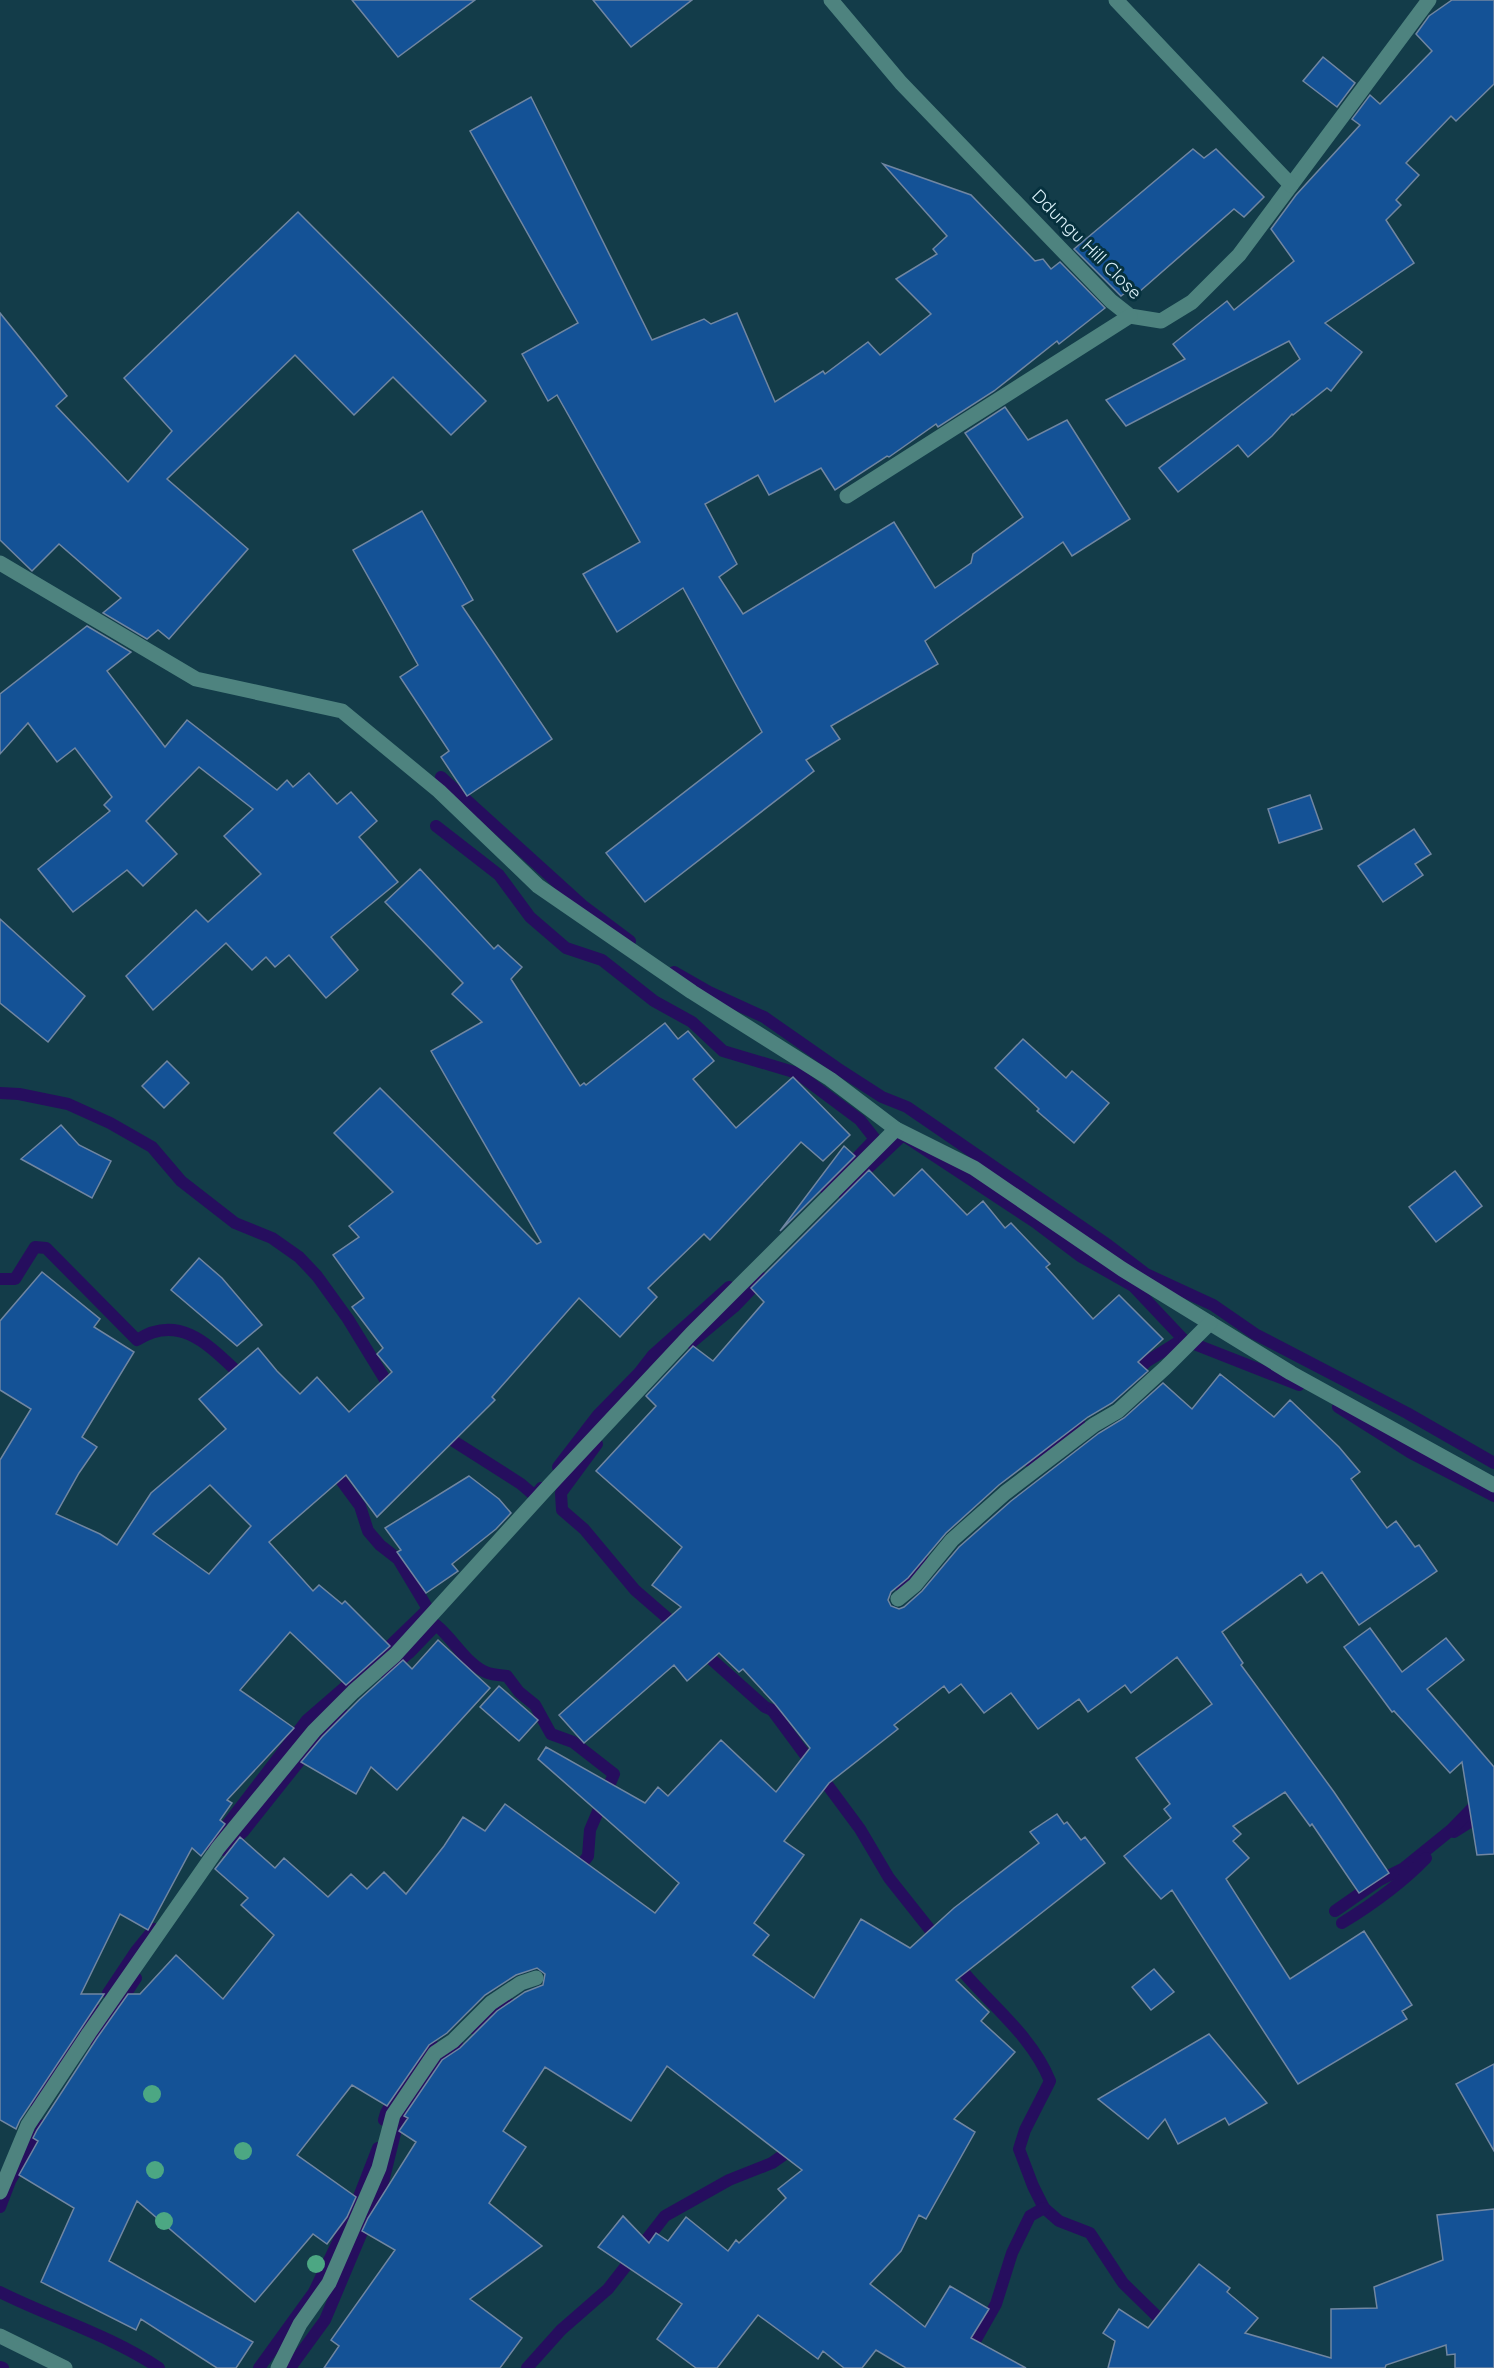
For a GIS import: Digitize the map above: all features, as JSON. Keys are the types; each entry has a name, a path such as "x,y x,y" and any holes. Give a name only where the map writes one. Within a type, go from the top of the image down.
{"street":[{"name":"Ddungu Hill Close","path":"831,0 901,83 1111,301 1130,316 1161,321 1192,302 1239,255 1429,0"},
{"path":"1116,0 1291,185"},
{"path":"847,496 1130,316"},
{"path":"0,562 196,679 342,711 439,791 538,886 692,992 830,1079 896,1129 974,1168 1122,1269 1291,1373 1494,1485"},
{"path":"0,2192 27,2126 89,2033 218,1848 314,1731 352,1692 395,1655 691,1334 896,1129"},
{"path":"898,1599 915,1585 952,1540 1005,1493 1094,1425 1118,1411 1166,1368 1210,1323"},
{"path":"278,2368 300,2324 329,2283 379,2168 393,2115 435,2053 453,2041 491,2003 521,1983 536,1978"},
{"path":"0,2336 65,2368"}],"building":[{"path":"352,0 475,0 398,57"},
{"path":"593,0 692,0 631,47"},
{"path":"1452,0 1494,0 1494,84 1456,121 1451,116 1406,163 1419,175 1396,200 1401,205 1386,220 1414,263 1325,323 1362,352 1331,391 1327,388 1292,414 1248,457 1238,445 1178,492 1159,468 1300,359 1289,341 1126,426 1106,400 1185,359 1173,344 1227,301 1234,310 1294,261 1271,229 1296,195 1360,125 1352,119 1370,95 1380,104 1432,51 1416,34 1429,16"},
{"path":"1323,57 1355,83 1337,107 1303,81"},
{"path":"531,97 652,340 704,319 711,324 737,313 775,402 823,371 825,374 868,342 880,355 931,314 896,279 937,254 933,249 947,236 883,164 971,195 1035,261 1043,259 1051,269 1060,262 1105,308 1059,344 1057,341 994,391 938,427 936,424 889,457 887,456 835,490 821,468 769,495 758,475 705,504 737,564 719,577 743,614 894,522 935,588 971,563 973,554 1023,517 965,433 1005,407 1028,440 1067,420 1130,519 1072,556 1063,542 925,641 938,664 831,726 840,739 806,760 814,771 645,902 606,853 762,732 683,588 617,632 583,574 640,542 557,395 548,401 522,354 578,323 470,131"},
{"path":"1193,149 1204,158 1216,149 1264,197 1244,217 1234,209 1139,292 1134,286 1121,296 1074,249"},
{"path":"298,212 486,401 451,435 393,377 354,415 295,355 167,479 248,549 169,639 158,630 147,639 103,613 121,598 59,544 32,571 0,540 0,313 67,396 56,406 128,482 172,431 124,378"},
{"path":"422,511 473,600 462,606 552,739 467,796 441,757 449,751 400,677 418,665 353,550"},
{"path":"87,626 131,652 107,671 165,747 187,720 277,790 287,780 293,787 309,773 337,804 351,792 377,821 359,837 398,882 331,937 358,970 326,998 289,955 275,967 266,957 252,970 226,943 153,1010 126,976 196,910 208,922 261,874 224,836 253,809 199,767 146,821 177,854 143,886 127,870 73,912 38,869 110,811 104,805 112,797 75,748 57,762 28,723 0,754 0,694"},
{"path":"1310,795 1322,829 1279,843 1268,809"},
{"path":"1414,829 1431,854 1415,864 1423,875 1383,902 1358,866"},
{"path":"420,869 494,949 498,945 522,967 511,979 580,1086 584,1083 586,1085 665,1023 678,1039 688,1031 714,1061 693,1079 736,1128 793,1077 850,1135 823,1161 801,1142 710,1240 704,1234 648,1288 657,1297 620,1337 579,1298 492,1397 495,1400 377,1517 346,1475 269,1542 313,1591 319,1585 342,1604 345,1601 390,1646 346,1685 290,1632 240,1690 294,1728 227,1800 232,1803 220,1820 225,1824 201,1856 192,1848 148,1930 120,1914 81,1994 104,1994 16,2129 0,2120 0,1460 31,1409 0,1390 0,1321 42,1272 100,1319 94,1327 134,1352 82,1437 97,1447 56,1514 100,1534 117,1545 151,1493 226,1429 199,1399 258,1348 300,1394 317,1377 349,1412 392,1372 377,1354 383,1348 352,1307 364,1298 333,1255 359,1237 349,1226 393,1192 334,1133 380,1088 537,1244 541,1242 431,1051 482,1022 452,994 463,983 385,902","holes":["210,1485 251,1526 209,1574 153,1534"]},
{"path":"0,919 85,996 48,1042 0,1003"},
{"path":"1023,1039 1066,1078 1072,1071 1109,1103 1074,1143 1037,1111 1039,1109 995,1068"},
{"path":"167,1061 189,1083 164,1108 142,1086"},
{"path":"61,1125 79,1145 111,1161 92,1198 21,1159"},
{"path":"844,1146 855,1156 780,1231"},
{"path":"922,1169 967,1215 983,1201 1005,1228 1011,1223 1050,1264 1046,1267 1093,1319 1119,1295 1163,1339 1138,1362 1148,1371 1112,1403 1088,1417 999,1485 946,1533 908,1578 891,1592 888,1600 891,1606 899,1609 904,1607 922,1591 959,1547 1011,1501 1099,1433 1124,1418 1163,1383 1192,1409 1220,1374 1274,1417 1290,1400 1339,1447 1360,1472 1351,1479 1387,1528 1396,1521 1415,1547 1419,1545 1437,1571 1359,1625 1322,1572 1307,1583 1301,1574 1222,1632 1243,1663 1241,1665 1334,1792 1389,1873 1359,1893 1312,1824 1310,1826 1285,1792 1233,1826 1241,1834 1233,1841 1249,1858 1226,1879 1290,1979 1364,1931 1412,2005 1402,2011 1407,2019 1298,2084 1172,1890 1161,1899 1124,1856 1171,1818 1164,1809 1170,1804 1136,1758 1212,1704 1177,1657 1131,1693 1125,1685 1088,1712 1079,1699 1038,1729 1011,1693 984,1713 961,1684 949,1693 944,1686 894,1725 898,1729 829,1783 784,1841 804,1855 754,1923 769,1935 753,1955 814,1998 861,1919 910,1948 954,1908 1039,1843 1030,1832 1057,1814 1064,1824 1067,1822 1081,1840 1085,1837 1105,1863 956,1980 989,2012 981,2021 1015,2052 954,2119 975,2132 926,2219 919,2215 901,2251 870,2284 925,2327 950,2286 989,2309 971,2338 1026,2368 906,2368 876,2350 862,2368 844,2368 823,2351 818,2359 758,2315 717,2368 696,2368 657,2339 682,2304 598,2247 623,2216 649,2243 656,2233 668,2241 686,2217 728,2251 736,2240 739,2243 786,2198 778,2189 802,2170 667,2066 631,2121 545,2067 503,2131 526,2147 489,2203 542,2246 470,2299 522,2338 500,2368 324,2368 339,2346 331,2340 395,2250 362,2231 416,2142 399,2131 408,2118 404,2116 442,2060 460,2048 497,2011 525,1992 543,1985 545,1974 537,1968 516,1975 485,1995 447,2033 429,2045 387,2106 352,2085 297,2155 356,2197 347,2217 327,2244 313,2234 255,2302 137,2201 109,2261 253,2342 236,2368 217,2368 141,2319 136,2330 41,2282 74,2208 19,2175 38,2141 33,2138 37,2130 97,2038 128,1994 140,1994 176,1955 223,1999 274,1935 241,1905 248,1898 215,1869 240,1837 275,1868 284,1858 328,1897 351,1874 367,1889 384,1872 406,1894 444,1846 463,1817 485,1831 505,1804 655,1913 679,1883 538,1759 546,1747 645,1803 658,1787 668,1796 721,1740 776,1792 810,1748 743,1669 739,1672 719,1653 687,1681 674,1665 584,1743 559,1715 681,1607 652,1585 682,1547 596,1471 656,1406 646,1396 693,1346 713,1361 764,1302 751,1288 869,1170 894,1196"},
{"path":"1455,1171 1482,1206 1436,1242 1409,1207"},
{"path":"199,1258 222,1278 262,1325 237,1346 171,1290"},
{"path":"469,1476 499,1499 511,1513 496,1529 452,1564 458,1571 426,1593 397,1552 401,1550 385,1528"},
{"path":"1370,1628 1402,1672 1446,1638 1464,1660 1427,1689 1494,1767 1494,1854 1477,1855 1462,1762 1450,1773 1394,1711 1392,1712 1344,1647"},
{"path":"438,1640 490,1688 397,1790 371,1767 356,1794 301,1762 360,1699 403,1660 412,1669"},
{"path":"499,1686 538,1720 519,1741 480,1707"},
{"path":"1154,1969 1174,1992 1151,2010 1132,1987"},
{"path":"1209,2034 1267,2103 1229,2125 1225,2118 1178,2144 1165,2119 1148,2139 1098,2099"},
{"path":"1494,2064 1494,2151 1456,2084"},
{"path":"1494,2209 1494,2368 1455,2368 1455,2354 1447,2355 1446,2345 1386,2365 1385,2368 1108,2368 1115,2341 1103,2333 1119,2309 1148,2328 1199,2264 1230,2288 1227,2292 1258,2318 1245,2333 1331,2358 1331,2309 1377,2308 1374,2287 1443,2260 1437,2215"}],"waterway":[{"path":"441,777 582,905 630,941"},
{"path":"436,826 499,875 530,917 566,948 602,960 654,1001 692,1022 723,1051 797,1073 860,1120 875,1139 826,1190"},
{"path":"674,972 709,992 764,1017 882,1097 907,1107 1108,1245 1146,1274 1213,1305 1255,1334 1407,1413 1494,1463"},
{"path":"0,1093 19,1094 68,1104 110,1123 152,1147 181,1181 235,1223 272,1238 299,1257 317,1276 348,1319 395,1392"},
{"path":"845,1196 865,1171 903,1135 1035,1222 1080,1256 1133,1286 1183,1339 1146,1362 1130,1377"},
{"path":"0,1279 15,1279 35,1247 46,1248 137,1340 153,1332 168,1330 183,1332 209,1346 245,1379"},
{"path":"691,1343 734,1307 762,1278"},
{"path":"558,1467 598,1415 639,1373 653,1355 729,1287"},
{"path":"1184,1340 1299,1385"},
{"path":"1338,1407 1411,1453 1494,1496"},
{"path":"1029,1461 1055,1444 1079,1422"},
{"path":"441,1433 521,1484 535,1496 541,1488"},
{"path":"597,1444 561,1493 562,1510 584,1529 635,1590 680,1629"},
{"path":"211,1846 307,1720 367,1668 428,1609 398,1559 380,1545 368,1531 360,1506 332,1468"},
{"path":"902,1589 911,1580 922,1555"},
{"path":"385,1673 409,1653 436,1625 473,1664 490,1674 507,1676 519,1692 535,1705 551,1734 573,1742 614,1774 590,1830 588,1856 575,1873"},
{"path":"701,1650 765,1707 772,1710 860,1829 889,1878 939,1941"},
{"path":"772,1710 777,1710 791,1699"},
{"path":"224,1850 243,1832 313,1744 342,1713"},
{"path":"1335,1911 1378,1881 1404,1868 1451,1830 1494,1786"},
{"path":"1454,1832 1494,1807"},
{"path":"1342,1923 1386,1893 1426,1858"},
{"path":"108,1993 154,1929"},
{"path":"955,1962 1020,2033 1042,2064 1050,2081 1025,2130 1019,2149 1044,2208 1059,2221 1090,2233 1123,2283 1168,2327"},
{"path":"95,2041 136,1978"},
{"path":"472,2028 508,2003"},
{"path":"36,2103 56,2067 96,2010"},
{"path":"290,2368 325,2320 383,2182 396,2129 438,2065 457,2042"},
{"path":"384,2120 414,2064 435,2047"},
{"path":"0,2207 10,2181 44,2125"},
{"path":"527,2368 561,2330 608,2289 665,2216 729,2180 772,2163 796,2146"},
{"path":"259,2368 314,2292 357,2202 378,2148"},
{"path":"963,2368 971,2348 996,2304 1012,2253 1030,2216 1044,2208"},
{"path":"0,2292 101,2336 159,2368"}]}
